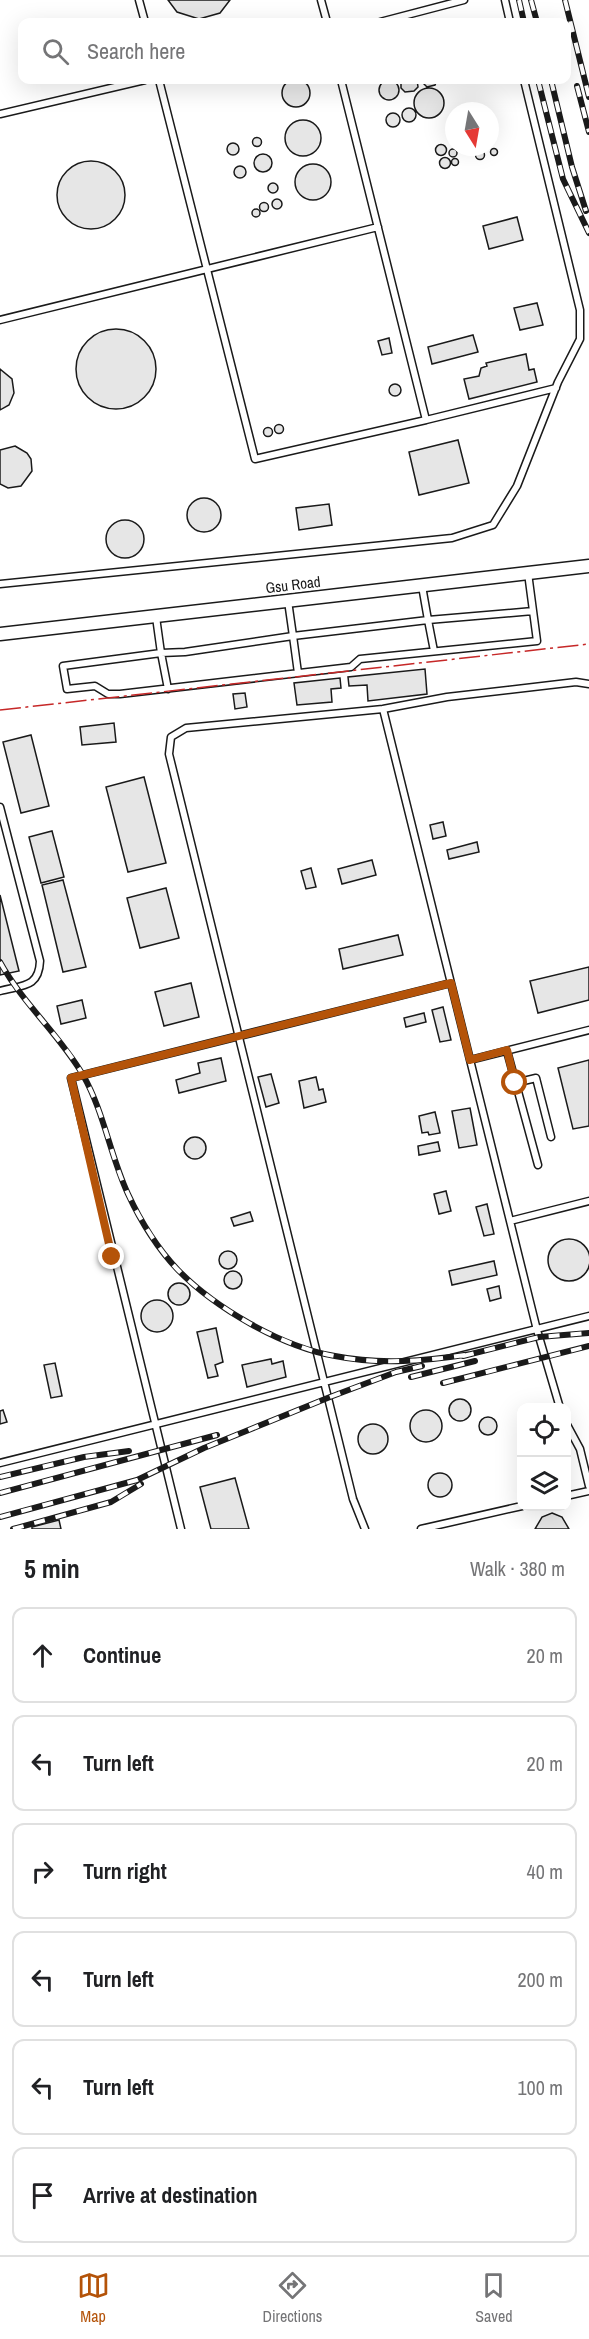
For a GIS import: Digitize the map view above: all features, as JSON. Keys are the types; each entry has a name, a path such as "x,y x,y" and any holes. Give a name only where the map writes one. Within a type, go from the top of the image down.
{"street":[{"name":"Gsu Road","path":"0,634 589,566"}],"lane":[{"path":"139,0 144,18"},
{"path":"321,0 326,18"},
{"path":"395,18 464,0"},
{"path":"505,0 509,18"},
{"path":"0,114 128,84"},
{"path":"160,84 255,459 556,388"},
{"path":"342,84 426,420"},
{"path":"0,584 452,538 493,525 517,486 556,388 580,339 580,310 525,84"},
{"path":"0,320 378,226"},
{"path":"528,573 537,640 360,659 351,667 120,694 108,694 95,686 67,689 63,666 428,620 533,611"},
{"path":"422,585 434,651"},
{"path":"288,601 298,673"},
{"path":"156,616 168,689"},
{"path":"365,1529 353,1499 169,754 171,737 186,728 383,709 459,696 576,682 589,684"},
{"path":"383,709 537,1330 559,1403"},
{"path":"0,807 40,961 40,975 33,982 0,991"},
{"path":"180,1529 71,1078 451,983"},
{"path":"470,1060 589,1030"},
{"path":"507,1050 538,1165"},
{"path":"515,1083 536,1078 551,1137"},
{"path":"510,1221 589,1202"},
{"path":"0,1463 589,1316"},
{"path":"571,1431 580,1449 589,1486"},
{"path":"571,1495 589,1491"},
{"path":"421,1529 517,1507"}],"building":[{"path":"168,0 230,0 220,13 202,18 177,12"},
{"path":"285,84 307,84 309,98 301,106 291,106 283,98 282,93"},
{"path":"381,84 397,84 398,94 393,99 385,99 380,94"},
{"path":"401,84 418,84 414,91 405,92"},
{"path":"429,88 439,93 444,103 439,113 429,118 419,113 414,103 419,93"},
{"path":"409,108 414,110 416,115 414,120 409,122 404,120 402,115 404,110"},
{"path":"393,113 398,115 400,120 398,125 393,127 388,125 386,120 388,115"},
{"path":"303,120 316,125 321,138 316,151 303,156 290,151 285,138 290,125"},
{"path":"257,138 261,142 257,146 253,142"},
{"path":"235,143 239,149 235,155 231,155 227,147"},
{"path":"441,144 445,146 445,154 441,156 435,150"},
{"path":"263,154 269,157 272,163 269,169 263,172 257,169 254,163 257,157"},
{"path":"445,158 449,159 449,167 445,168 441,167 440,163 441,159"},
{"path":"455,159 458,162 455,165 452,162"},
{"path":"84,161 98,161 110,166 120,176 125,195 120,214 110,224 98,229 84,229 72,224 62,214 57,202 57,188 62,176 72,166"},
{"path":"313,164 326,169 331,182 326,195 313,200 300,195 295,182 300,169"},
{"path":"240,166 246,172 240,178 234,172"},
{"path":"273,183 277,184 277,192 273,193 269,192 268,188 269,184"},
{"path":"277,199 281,200 281,208 277,209 273,208 272,204 273,200"},
{"path":"264,202 269,207 264,212 259,207"},
{"path":"256,209 260,213 256,217 252,213"},
{"path":"517,217 523,240 489,249 483,226"},
{"path":"537,303 543,325 520,330 514,308"},
{"path":"116,329 131,332 144,341 153,354 156,369 153,384 144,397 131,406 116,409 101,406 88,397 79,384 76,369 79,354 88,341 101,332"},
{"path":"473,335 478,352 432,364 428,347"},
{"path":"389,338 392,353 382,355 378,341"},
{"path":"526,354 529,370 534,369 537,382 469,399 464,379 479,376 481,368 487,366 486,363"},
{"path":"0,369 12,379 14,393 9,405 0,410"},
{"path":"397,384 401,390 397,396 393,396 389,388"},
{"path":"279,425 283,429 279,433 275,429"},
{"path":"268,428 272,432 268,436 264,432"},
{"path":"458,440 469,483 419,495 409,452"},
{"path":"15,446 27,453 31,459 32,471 21,486 8,488 0,484 0,450"},
{"path":"204,498 216,503 221,515 216,527 204,532 192,527 187,515 192,503"},
{"path":"329,504 332,525 299,530 296,508"},
{"path":"125,520 138,526 144,539 138,552 125,558 112,552 106,539 112,526"},
{"path":"425,669 427,694 368,701 367,685 349,686 348,677"},
{"path":"340,678 341,688 331,689 332,702 297,705 294,683"},
{"path":"245,693 247,707 235,709 233,694"},
{"path":"114,723 116,742 82,745 80,727"},
{"path":"31,735 49,806 21,813 3,742"},
{"path":"144,777 166,863 128,872 106,787"},
{"path":"443,822 446,836 433,839 430,825"},
{"path":"52,831 64,877 41,883 29,837"},
{"path":"477,842 479,852 449,859 447,850"},
{"path":"372,860 376,875 342,884 338,869"},
{"path":"311,868 316,887 306,889 301,871"},
{"path":"63,880 86,967 63,972 42,885"},
{"path":"166,888 179,938 140,948 127,898"},
{"path":"0,895 19,971 0,975"},
{"path":"398,935 403,955 343,969 339,949"},
{"path":"589,967 589,1000 538,1013 530,981"},
{"path":"191,983 199,1017 164,1026 155,992"},
{"path":"82,1000 86,1018 61,1024 57,1006"},
{"path":"443,1007 451,1040 440,1042 432,1010"},
{"path":"424,1013 426,1022 406,1027 404,1018"},
{"path":"221,1058 226,1081 179,1093 176,1080 200,1073 198,1063"},
{"path":"589,1060 589,1126 573,1129 558,1068"},
{"path":"271,1074 279,1103 266,1107 258,1077"},
{"path":"316,1077 319,1090 323,1089 326,1102 304,1108 299,1081"},
{"path":"470,1108 477,1145 459,1148 452,1111"},
{"path":"435,1112 440,1133 429,1135 428,1132 422,1133 419,1116"},
{"path":"195,1137 203,1140 206,1148 203,1156 195,1159 187,1156 184,1148 187,1140"},
{"path":"438,1142 440,1151 419,1155 418,1146"},
{"path":"446,1191 451,1211 439,1214 434,1194"},
{"path":"487,1204 494,1234 484,1236 476,1207"},
{"path":"250,1212 253,1221 234,1226 231,1218"},
{"path":"569,1239 584,1245 590,1260 584,1275 569,1281 554,1275 548,1260 554,1245"},
{"path":"224,1251 232,1251 237,1256 235,1267 224,1269 219,1264 219,1256"},
{"path":"494,1261 497,1275 452,1285 449,1271"},
{"path":"233,1271 239,1274 242,1280 239,1286 233,1289 227,1286 224,1280 227,1274"},
{"path":"179,1283 187,1286 190,1294 187,1302 179,1305 171,1302 168,1294 171,1286"},
{"path":"499,1286 501,1298 490,1301 487,1289"},
{"path":"157,1300 168,1305 173,1316 168,1327 157,1332 146,1327 141,1316 146,1305"},
{"path":"216,1328 223,1362 215,1365 218,1376 208,1378 197,1332"},
{"path":"271,1359 272,1364 283,1361 286,1377 247,1387 242,1365"},
{"path":"55,1363 62,1396 51,1398 44,1365"},
{"path":"460,1399 468,1402 471,1410 468,1418 460,1421 452,1418 449,1410 452,1402"},
{"path":"3,1410 7,1422 0,1424 0,1411"},
{"path":"426,1410 437,1415 442,1426 437,1437 426,1442 415,1437 410,1426 415,1415"},
{"path":"488,1417 494,1420 497,1426 494,1432 488,1435 482,1432 479,1426 482,1420"},
{"path":"373,1424 384,1428 388,1439 384,1450 373,1454 362,1450 358,1439 362,1428"},
{"path":"440,1473 449,1476 452,1485 449,1494 440,1497 431,1494 428,1485 431,1476"},
{"path":"235,1478 249,1529 211,1529 200,1487"},
{"path":"552,1513 562,1517 569,1529 535,1529 542,1517"},
{"path":"59,1520 61,1529 32,1529 32,1527"}],"railway":[{"path":"519,0 523,18"},
{"path":"531,0 536,18"},
{"path":"565,0 569,18"},
{"path":"571,24 589,97"},
{"path":"539,84 563,179 589,233"},
{"path":"552,84 572,167 586,211"},
{"path":"577,86 589,132"},
{"path":"0,962 19,992 63,1046 83,1075 133,1204 163,1253 193,1284 250,1324 293,1344 315,1351 352,1359 386,1361 437,1359 471,1354"},
{"path":"463,1356 539,1337 589,1333"},
{"path":"443,1383 589,1346"},
{"path":"411,1377 475,1361"},
{"path":"0,1517 137,1480 204,1448 330,1397 396,1372 422,1366"},
{"path":"0,1493 217,1435"},
{"path":"0,1477 84,1457 129,1451"},
{"path":"13,1529 111,1502 141,1484"}],"power":[{"path":"0,710 589,644"}],"route":[{"path":"112,1257 71,1078 451,983 470,1060 507,1050 515,1083"}]}
